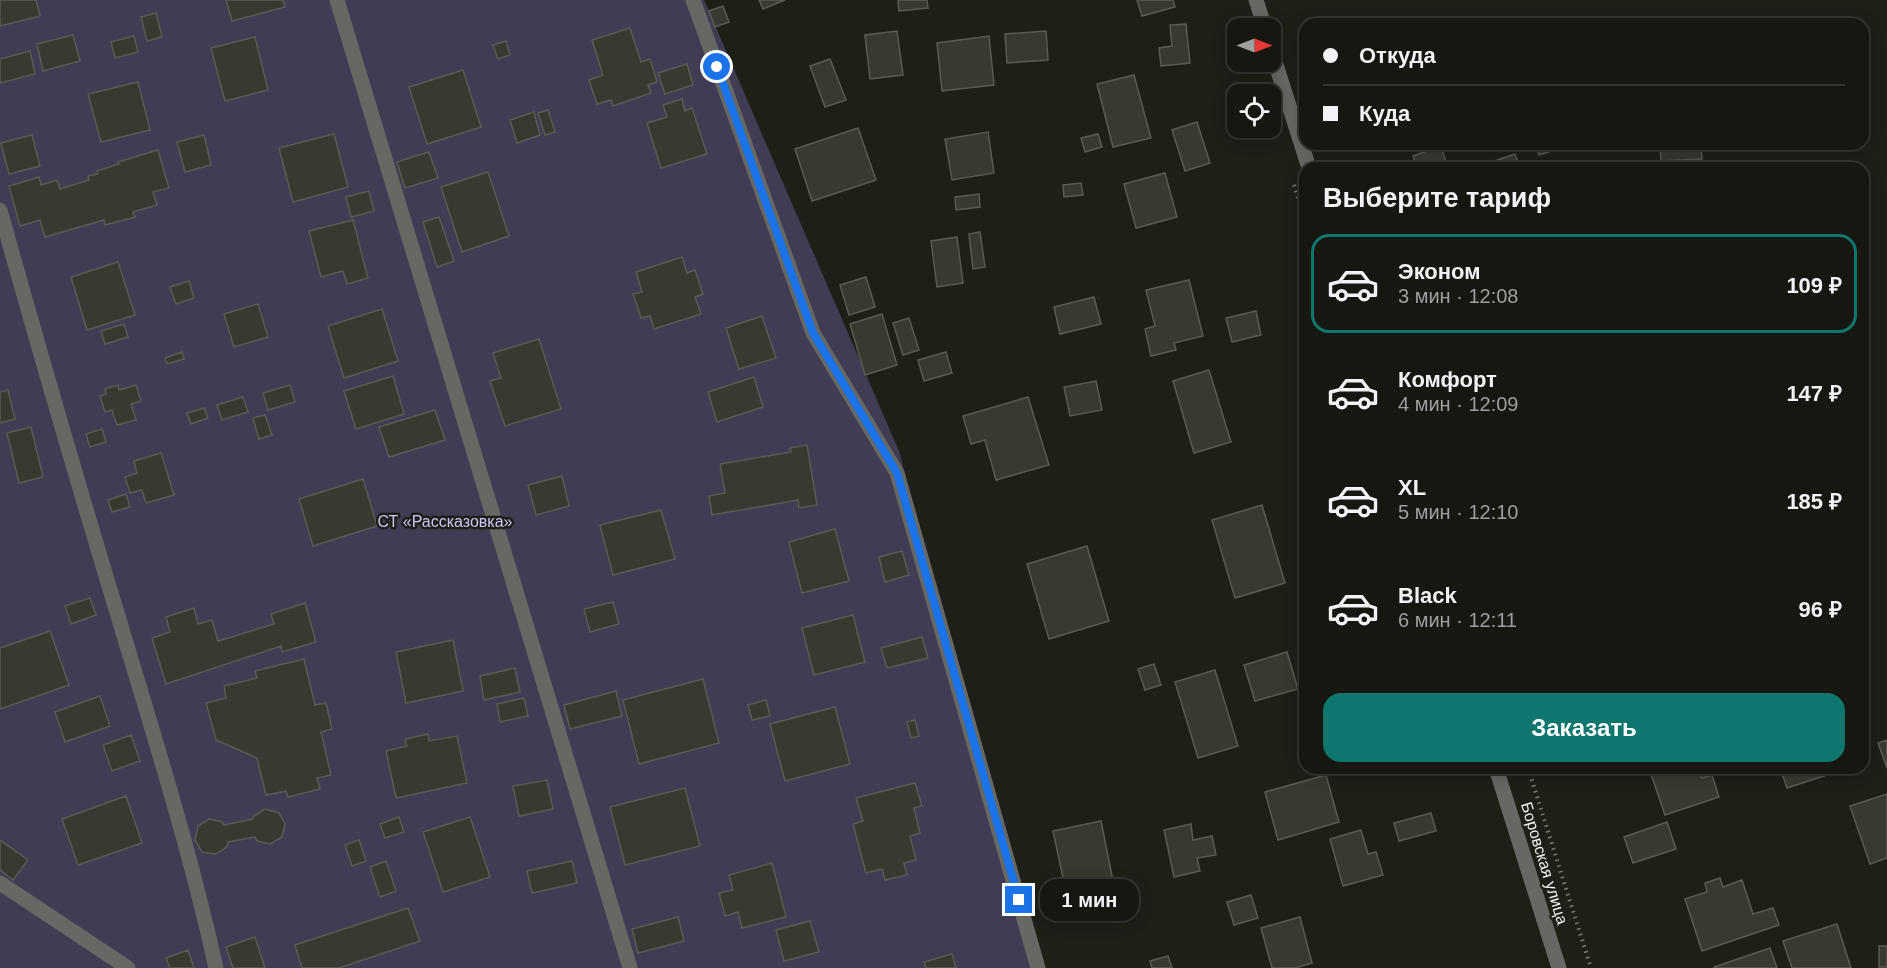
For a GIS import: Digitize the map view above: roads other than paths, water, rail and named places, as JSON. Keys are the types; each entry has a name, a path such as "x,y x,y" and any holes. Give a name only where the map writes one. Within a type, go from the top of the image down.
{"street":[{"path":"337,0 630,968"},
{"path":"693,0 813,333 897,473 1038,968"},
{"path":"1256,0 1262,18"},
{"path":"1278,72 1299,137"},
{"path":"0,210 69,452 158,748 204,914 216,968"},
{"name":"Боровская улица","path":"1498,774 1559,968"},
{"path":"0,883 128,968"}],"park label":[{"name":"СТ «Рассказовка»","path":"445,521"}]}
